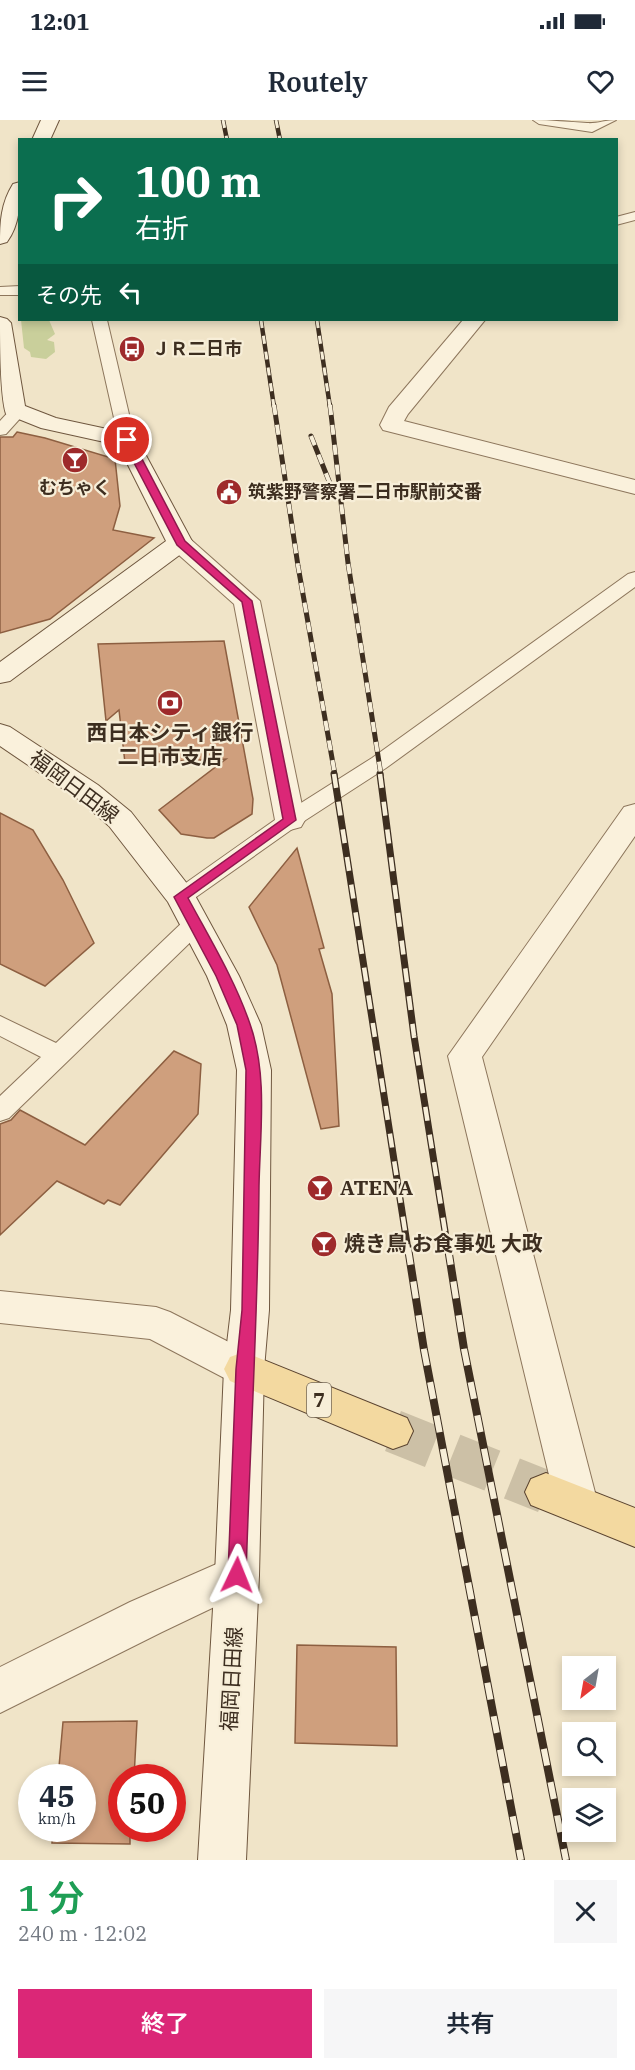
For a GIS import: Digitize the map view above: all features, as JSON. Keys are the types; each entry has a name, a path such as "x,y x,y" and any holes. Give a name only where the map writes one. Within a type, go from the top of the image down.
{"main road":[{"name":"7","path":"244,1369 393,1431"},
{"path":"561,1498 635,1528"}],"street":[{"path":"43,138 50,120"},
{"path":"0,238 4,210 18,191"},
{"path":"473,321 397,412 391,424 635,487"},
{"path":"0,323 2,349 14,409 9,421 127,440 180,543 247,601 290,820"},
{"path":"0,675 180,543"},
{"name":"福岡日田線","path":"0,733 88,792 120,819 188,910 223,976 244,1025 254,1070 250,1310 244,1369 237,1575 222,1860"},
{"path":"561,1498 465,1056 635,814"},
{"path":"0,1307 156,1323 244,1369"},
{"path":"0,1691 146,1617 237,1575"}],"lane":[{"path":"539,120 592,128 610,120"},
{"path":"618,213 635,215"},
{"path":"618,220 635,215"},
{"path":"0,291 18,290"},
{"path":"99,321 127,440"},
{"path":"0,1111 59,1055 188,910 290,820 379,763 635,578"},
{"path":"0,1025 59,1055"}],"green space":[{"path":"21,321 49,321 55,334 47,340 54,342 55,352 46,359 31,357 30,352 24,348"}],"building":[{"path":"17,432 115,459 120,506 113,530 154,538 50,619 0,633 0,437 13,437"},
{"name":"西日本シティ銀行 二日市支店","path":"224,641 253,799 252,814 214,838 181,834 159,810 226,759 125,763 119,710 106,721 98,644"},
{"path":"0,813 33,830 63,880 94,943 45,986 0,964"},
{"path":"297,848 324,948 319,949 332,994 339,1126 321,1129 277,965 249,907"},
{"path":"174,1051 201,1064 198,1114 120,1205 108,1200 104,1204 57,1181 0,1235 0,1124 11,1120 20,1110 85,1145"},
{"path":"297,1645 396,1647 397,1746 295,1743"},
{"path":"137,1721 135,1764 108,1764 108,1842 130,1842 130,1844 52,1843 96,1842 96,1764 59,1764 63,1722"}],"tunnel":[{"path":"393,1431 546,1492"}],"railway":[{"path":"223,120 227,138"},
{"path":"276,120 280,138"},
{"path":"261,321 274,407"},
{"path":"317,321 330,407"},
{"path":"274,405 298,566 335,775"},
{"path":"330,405 348,563 381,775"},
{"path":"311,436 335,496"},
{"path":"334,774 408,1250"},
{"path":"380,774 414,1036 448,1250"},
{"path":"408,1248 424,1350 521,1860"},
{"path":"448,1248 464,1349 566,1860"}],"place":[{"name":"ＪＲ二日市","path":"132,349"},
{"name":"むちゃく","path":"75,460"},
{"name":"筑紫野警察署二日市駅前交番","path":"229,492"},
{"name":"西日本シティ銀行 二日市支店","path":"170,703"},
{"name":"ATENA","path":"320,1188"},
{"name":"焼き鳥 お食事処 大政","path":"324,1244"}],"route":[{"path":"127,440 180,543 247,601 290,820 181,897 223,976 244,1025 254,1070 250,1310 244,1369 237,1575"}]}
